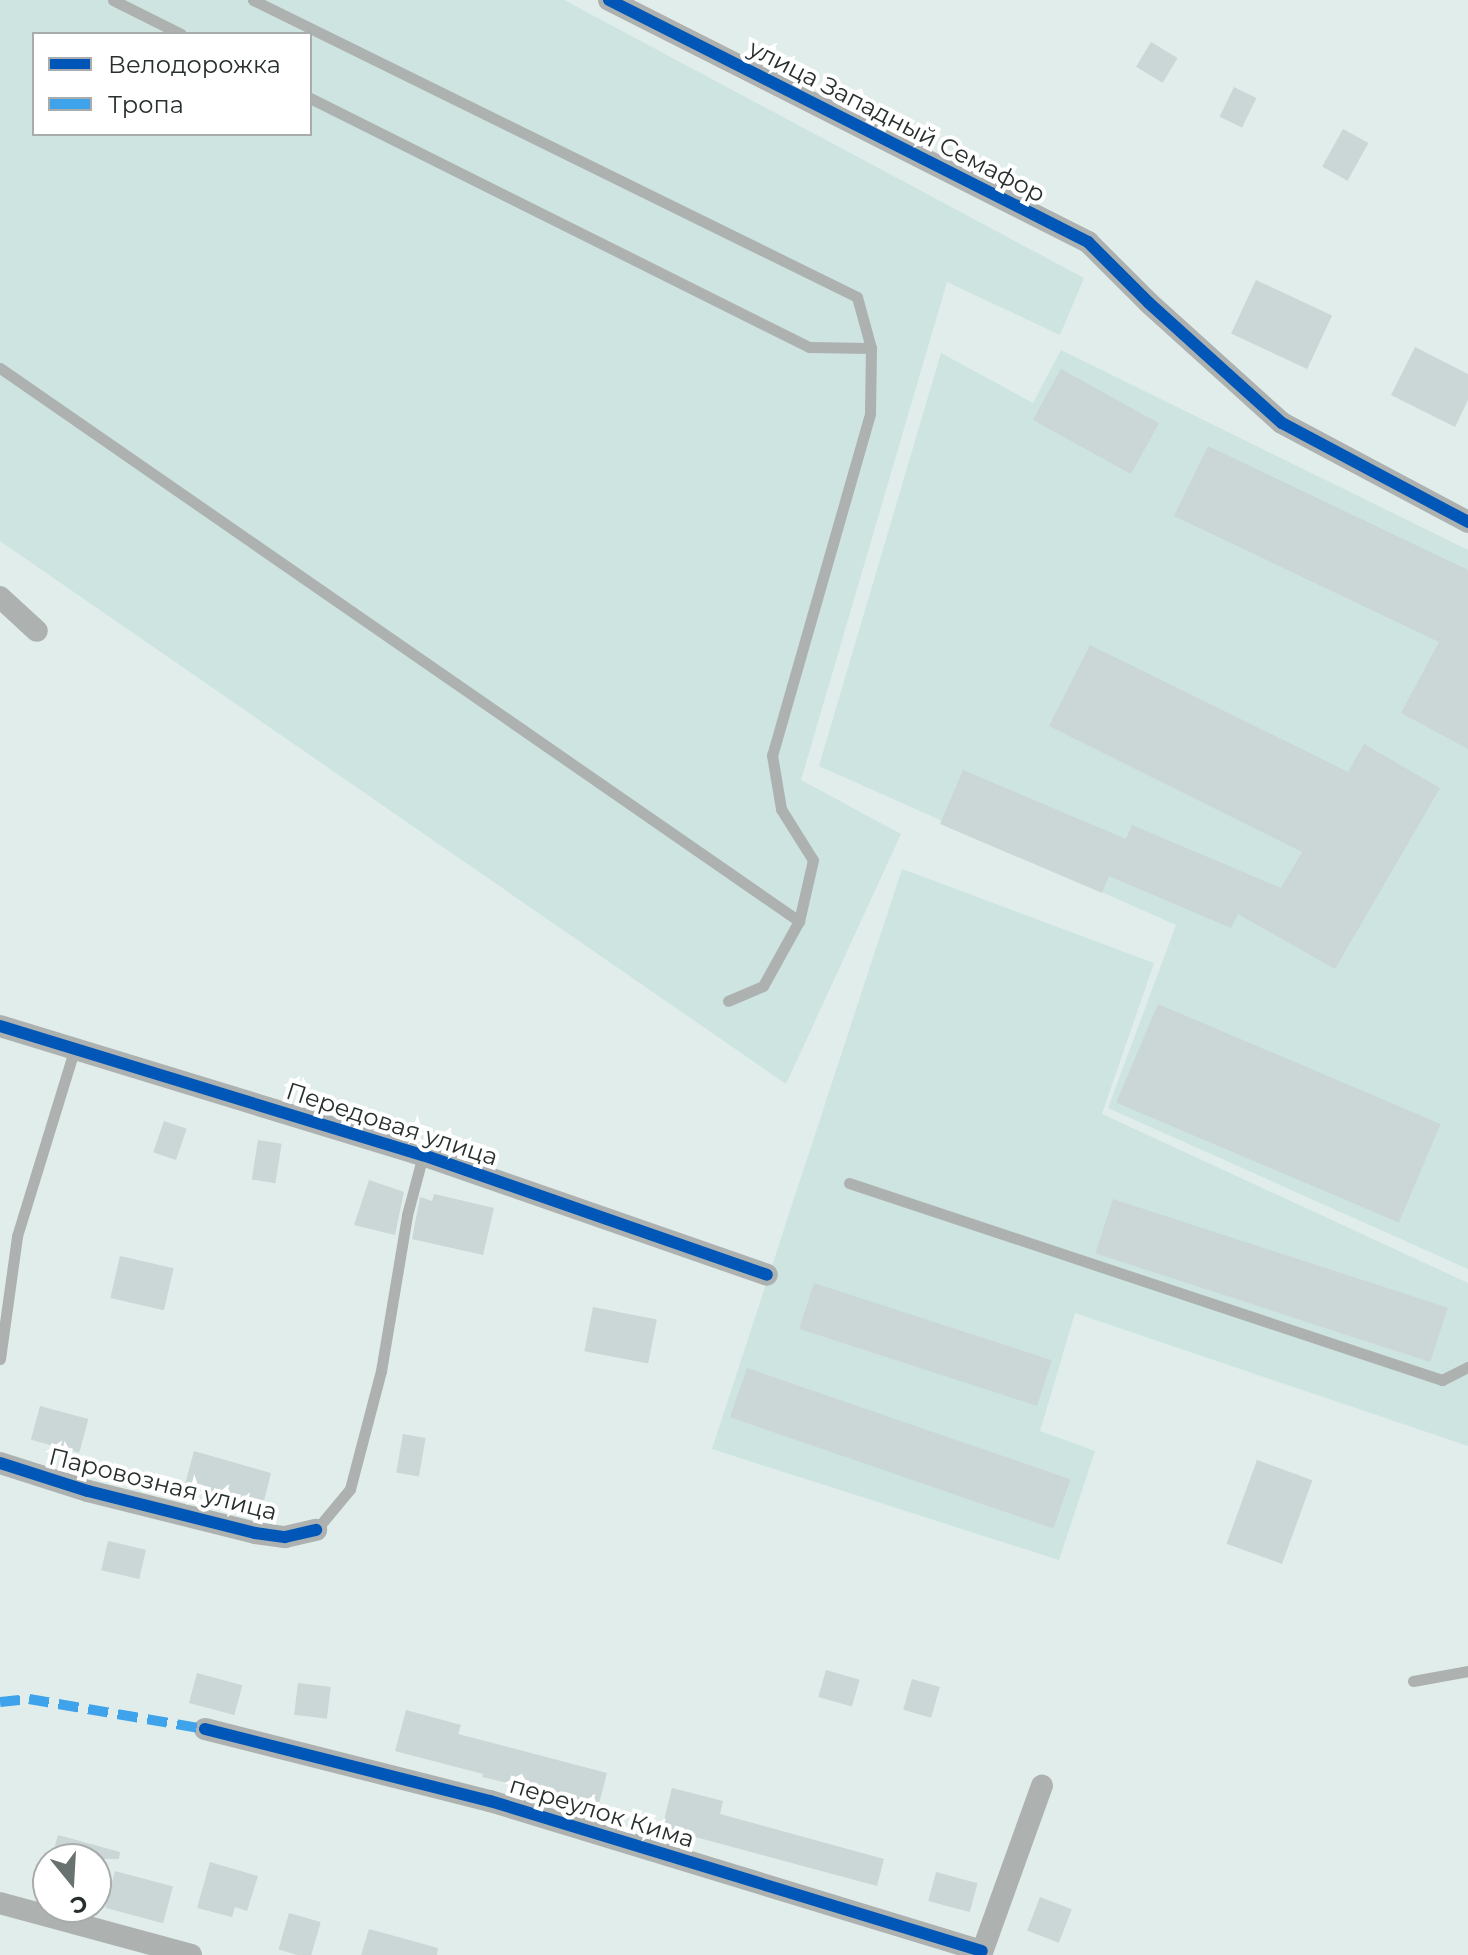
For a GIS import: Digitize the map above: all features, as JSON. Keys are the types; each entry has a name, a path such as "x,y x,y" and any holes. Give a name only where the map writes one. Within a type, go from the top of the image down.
{"street":[{"name":"улица Западный Семафор","path":"609,0 1088,242 1149,303 1282,423 1468,522"},
{"path":"0,597 37,631"},
{"name":"Передовая улица","path":"0,1026 423,1155 767,1275"},
{"name":"Паровозная улица","path":"0,1463 88,1491 255,1533 285,1537 316,1530"},
{"name":"переулок Кима","path":"205,1729 490,1801 982,1953"},
{"path":"982,1953 1042,1786"},
{"path":"0,1903 191,1955"}],"lane":[{"path":"113,0 177,32"},
{"path":"253,0 857,297 871,348 870,414 772,755 781,809 813,860 799,921 763,986 728,1001"},
{"path":"312,99 809,347 871,348"},
{"path":"0,368 799,921"},
{"path":"0,1359 17,1236 75,1047"},
{"path":"316,1530 350,1489 381,1371 407,1215 423,1155"},
{"path":"849,1183 1442,1380 1468,1367"},
{"path":"1413,1681 1468,1671"}],"shaded area":[{"path":"0,0 564,0 1084,278 1060,335 947,282 801,780 901,834 786,1084 0,541"},
{"path":"1061,350 1468,550 1468,1269 1108,1108 1176,925 819,766 941,353 1033,403"},
{"path":"902,869 1154,963 1102,1114 1468,1283 1468,1446 1075,1313 1040,1431 1095,1451 1059,1560 712,1449"}],"building":[{"path":"1151,42 1178,58 1163,83 1136,67"},
{"path":"1234,87 1256,98 1242,128 1220,117"},
{"path":"1343,129 1368,143 1348,181 1322,167"},
{"path":"1256,280 1332,315 1307,369 1231,333"},
{"path":"1415,347 1468,374 1468,400 1455,427 1391,395"},
{"path":"1061,369 1159,423 1131,474 1033,420"},
{"path":"1208,446 1468,570 1468,749 1401,713 1439,642 1174,516"},
{"path":"1090,645 1348,772 1364,744 1440,788 1335,969 1238,914 1231,928 1109,876 1102,893 940,824 963,770 1126,839 1132,825 1281,888 1302,852 1049,726"},
{"path":"1158,1004 1441,1124 1399,1222 1116,1102"},
{"path":"164,1121 187,1129 176,1160 153,1152"},
{"path":"258,1140 282,1144 275,1183 252,1180"},
{"path":"369,1180 404,1192 395,1235 354,1225"},
{"path":"434,1194 494,1208 483,1255 412,1239 420,1197 432,1201"},
{"path":"1113,1199 1448,1308 1430,1362 1095,1253"},
{"path":"120,1256 174,1268 164,1310 110,1298"},
{"path":"814,1283 1052,1360 1037,1406 799,1329"},
{"path":"593,1307 657,1319 648,1364 584,1351"},
{"path":"747,1368 1070,1479 1053,1529 730,1417"},
{"path":"40,1406 88,1419 79,1453 31,1440"},
{"path":"403,1434 426,1438 419,1476 396,1472"},
{"path":"194,1451 271,1473 260,1517 225,1508 228,1496 185,1484"},
{"path":"1257,1460 1312,1480 1282,1564 1227,1544"},
{"path":"108,1541 146,1550 139,1579 101,1570"},
{"path":"826,1670 860,1680 852,1707 818,1697"},
{"path":"197,1673 242,1685 234,1715 189,1703"},
{"path":"912,1679 940,1687 931,1718 903,1710"},
{"path":"298,1683 331,1687 327,1719 294,1715"},
{"path":"406,1710 461,1725 458,1734 607,1773 599,1804 482,1777 483,1774 395,1751"},
{"path":"672,1788 723,1801 720,1814 884,1859 877,1886 662,1828"},
{"path":"58,1835 87,1843 56,1843"},
{"path":"112,1850 120,1852 119,1859 112,1859"},
{"path":"210,1862 258,1876 247,1911 235,1907 232,1917 197,1908"},
{"path":"115,1871 173,1887 163,1923 112,1910"},
{"path":"936,1872 978,1883 970,1912 928,1901"},
{"path":"1040,1897 1072,1909 1059,1943 1027,1931"},
{"path":"289,1913 321,1922 311,1955 279,1950"},
{"path":"369,1929 438,1948 437,1955 361,1955"}],"marked path":[{"path":"0,1702 29,1699 205,1729"}],"cycle path":[{"path":"609,0 1088,242 1149,303 1282,423 1468,522"},
{"path":"0,1026 423,1155 767,1275"},
{"path":"0,1463 88,1491 255,1533 285,1537 316,1530"},
{"path":"205,1729 490,1801 982,1951"}]}
